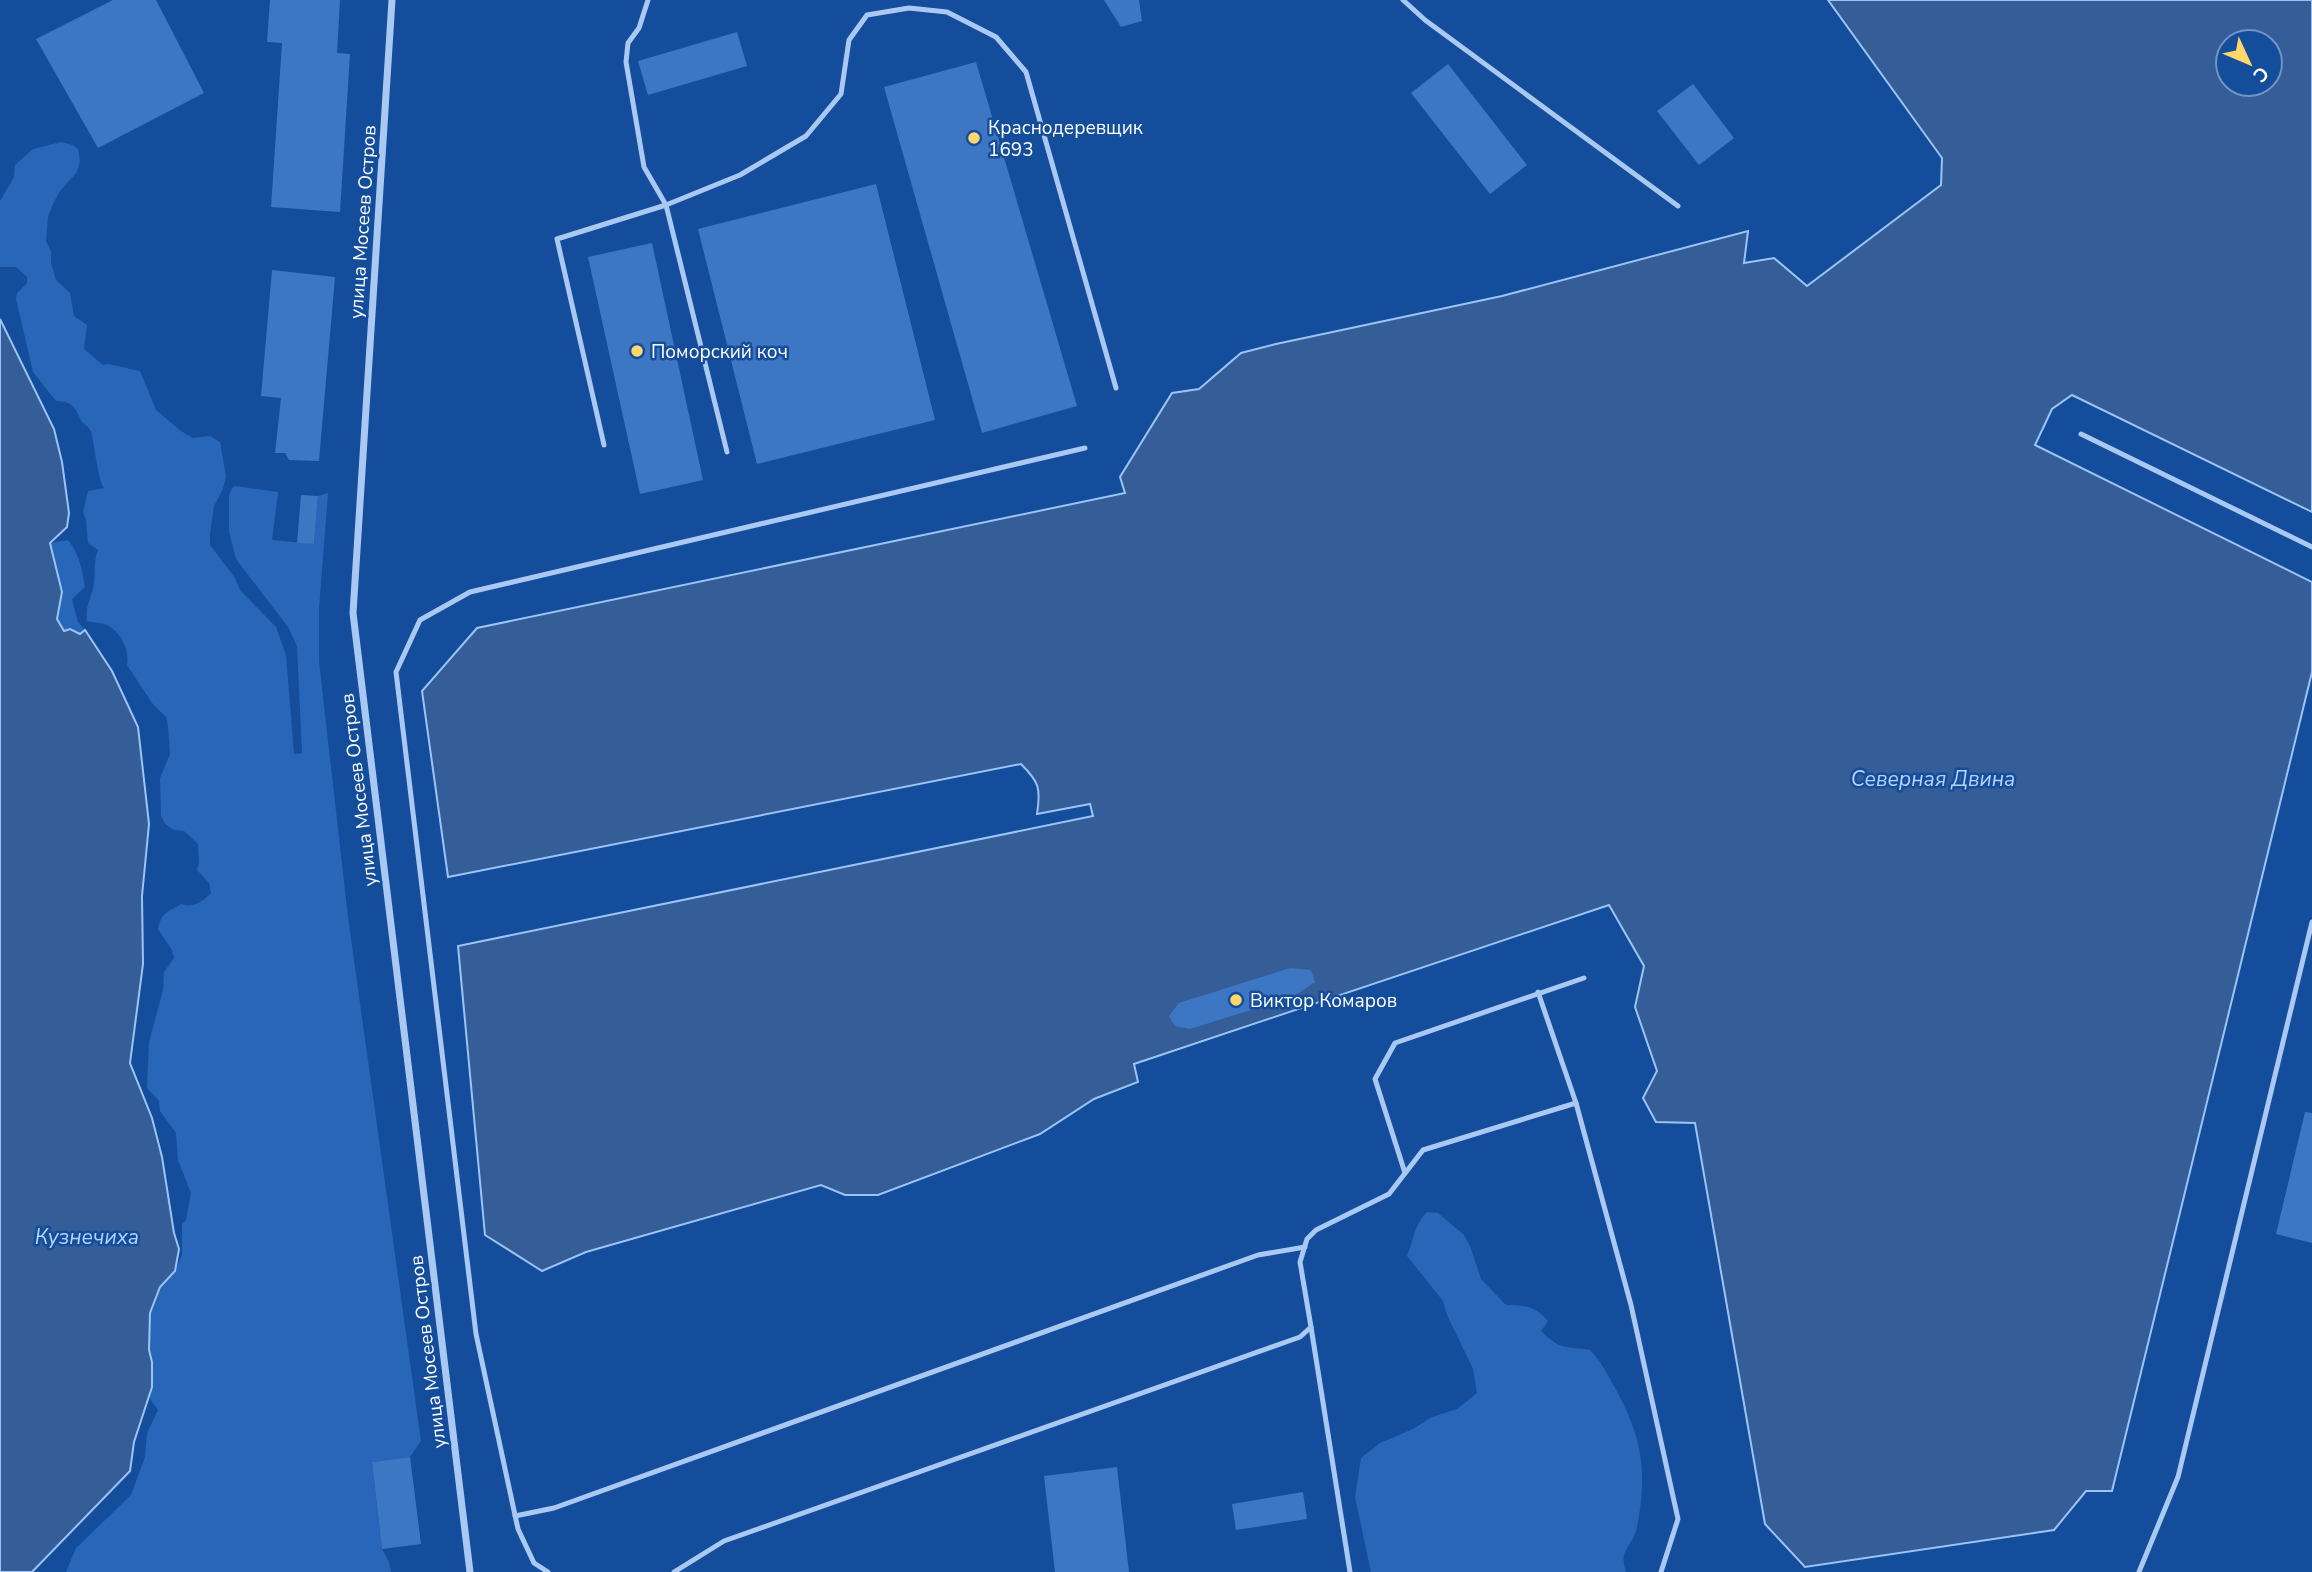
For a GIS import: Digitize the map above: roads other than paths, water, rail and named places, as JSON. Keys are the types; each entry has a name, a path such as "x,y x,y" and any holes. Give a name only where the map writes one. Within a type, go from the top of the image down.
{"street":[{"name":"улица Мосеев Остров","path":"391,0 353,613 470,1572"}],"lane":[{"path":"648,0 639,28 628,43 626,62 644,167 666,205 727,452"},
{"path":"1403,0 1425,20 1678,206"},
{"path":"604,445 557,239 666,205 740,175 806,136 841,94 849,40 867,15 909,8 947,12 996,37 1026,72 1116,388"},
{"path":"2081,434 2312,547"},
{"path":"548,1572 534,1563 518,1528 476,1334 396,672 420,620 470,592 1085,448"},
{"path":"2139,1572 2178,1477 2312,922"},
{"path":"1405,1174 1375,1079 1395,1042 1584,978"},
{"path":"1538,992 1576,1103 1631,1306 1678,1519 1661,1572"},
{"path":"1350,1572 1300,1262 1307,1240 1316,1230 1389,1194 1423,1150 1576,1103"},
{"path":"515,1516 567,1503 1258,1255 1305,1247"},
{"path":"674,1572 724,1541 1300,1337 1311,1327"}],"water":[{"name":"Северная Двина","path":"1828,0 2312,0 2312,512 2072,395 2052,409 2035,445 2312,582 2312,672 2112,1491 2086,1491 2054,1530 1805,1567 1765,1524 1695,1123 1656,1122 1643,1098 1657,1071 1635,1007 1644,966 1609,905 1134,1064 1138,1082 1094,1099 1040,1134 878,1195 845,1195 821,1185 586,1252 542,1271 485,1235 458,946 1093,816 1090,804 1037,814 1037,786 1021,764 448,877 422,691 477,628 1125,493 1120,477 1172,393 1199,389 1241,353 1502,296 1748,231 1744,263 1774,258 1807,286 1941,185 1942,158"},
{"name":"Кузнечиха","path":"0,319 54,429 62,462 69,513 67,527 50,543 62,592 57,619 64,631 70,629 80,634 85,630 112,671 138,727 149,824 142,896 143,964 130,1063 152,1118 179,1249 175,1271 160,1287 150,1313 152,1387 134,1442 130,1471 32,1572 0,1572"}],"place":[{"name":"Краснодеревщик 1693","path":"974,138"},
{"name":"Поморский коч","path":"637,351"},
{"name":"Виктор Комаров","path":"1236,1000"}]}
